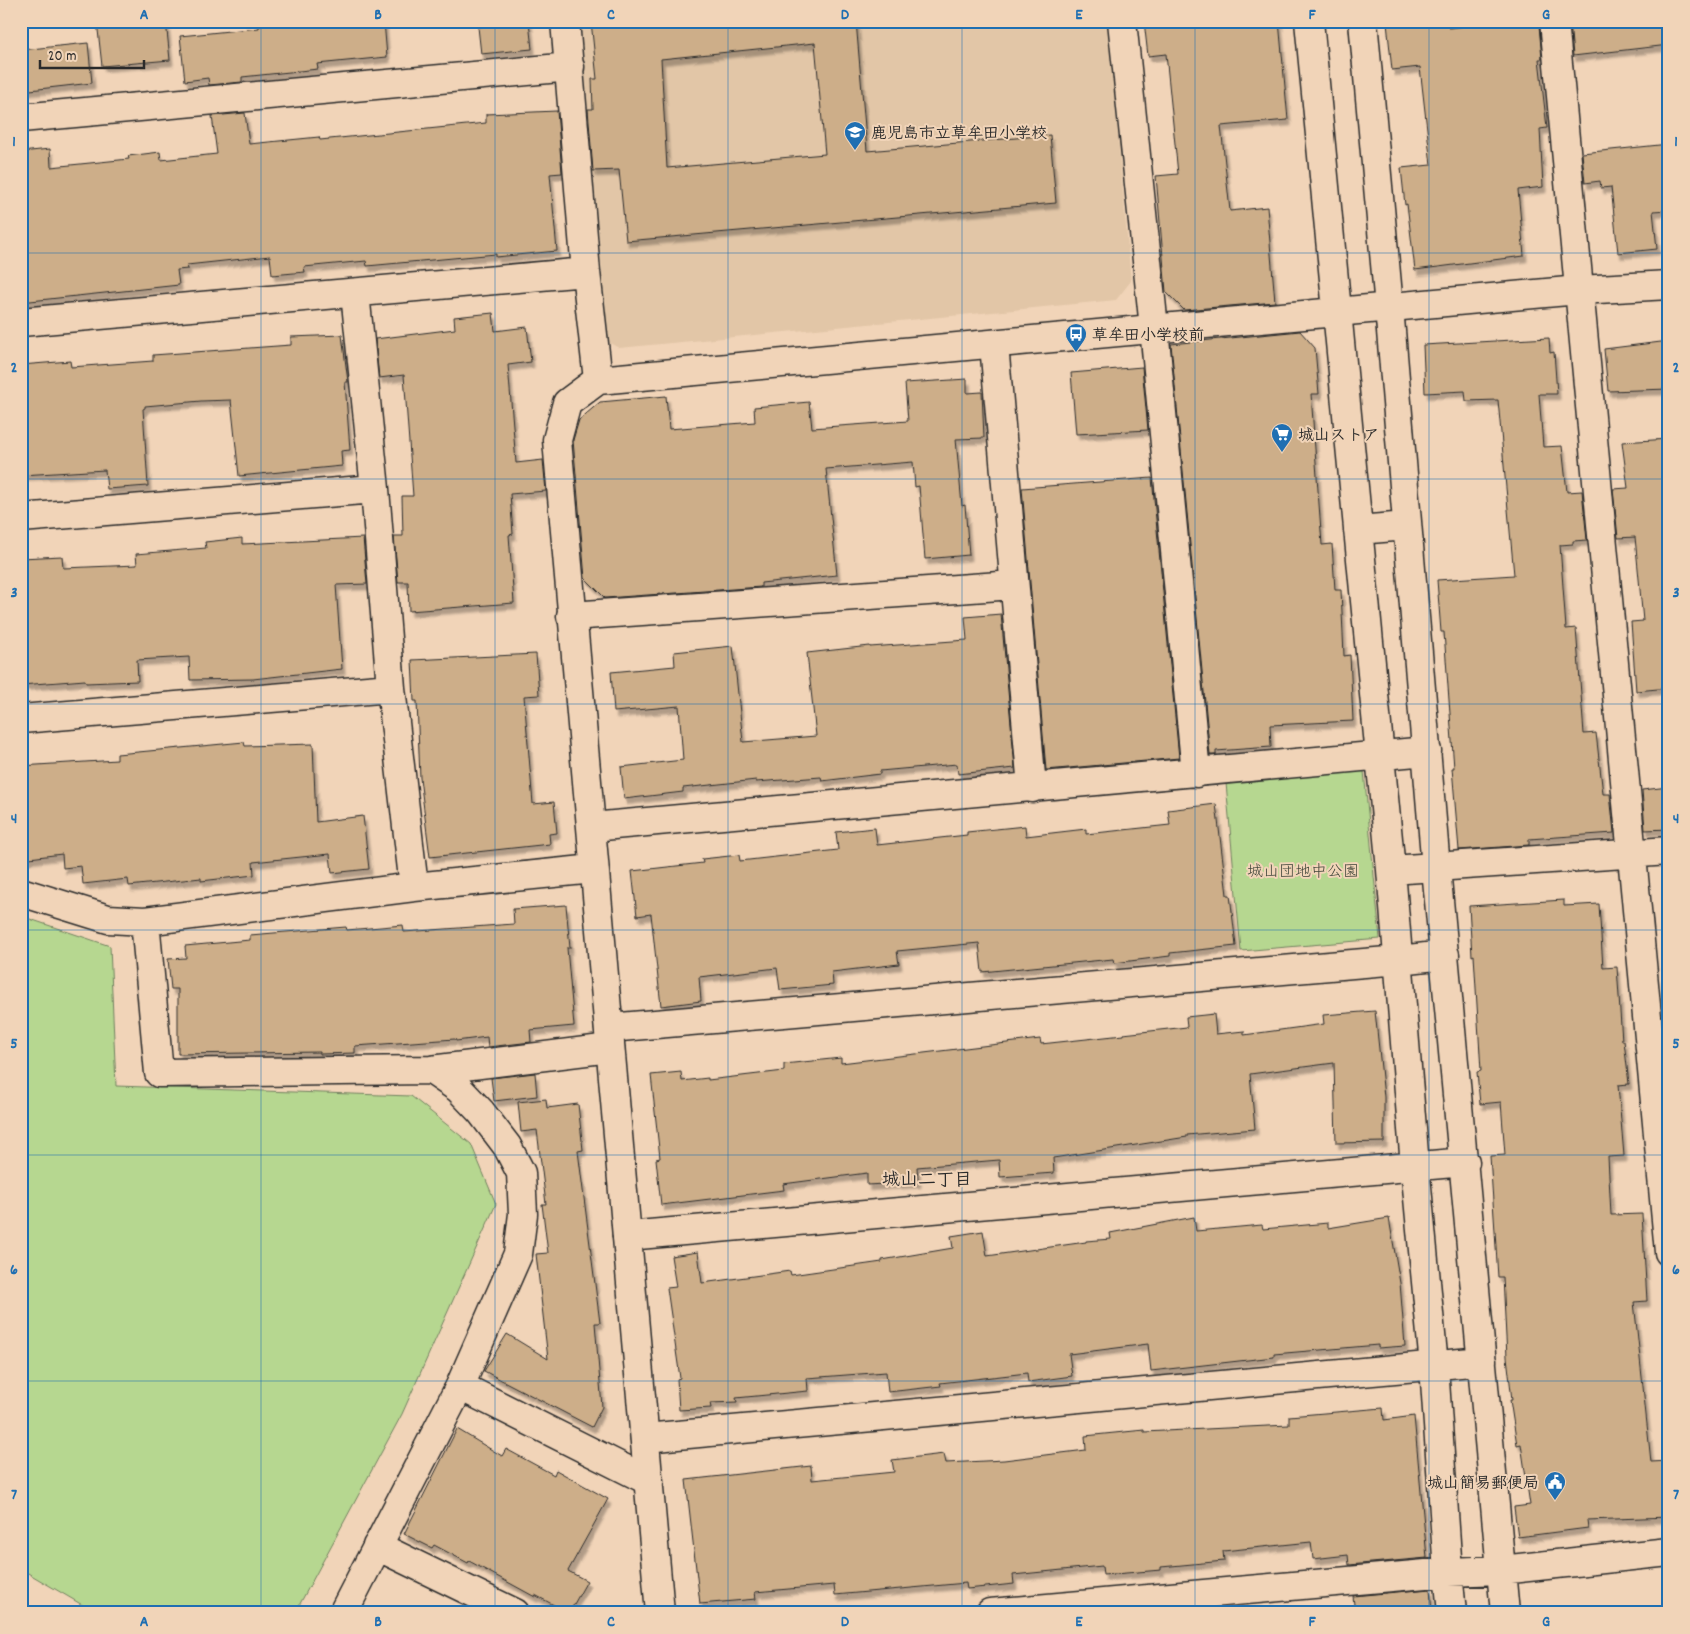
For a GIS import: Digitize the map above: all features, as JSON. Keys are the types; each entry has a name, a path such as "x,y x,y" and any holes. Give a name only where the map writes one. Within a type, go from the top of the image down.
{"street":[{"path":"565,21 586,272 598,380"},
{"path":"1122,21 1154,328 1196,772"},
{"path":"1309,21 1391,870 1415,1166 1434,1366 1452,1613"},
{"path":"1363,21 1436,868 1465,1162 1505,1613"},
{"path":"1554,21 1669,1252"},
{"path":"21,118 570,68"},
{"path":"21,322 586,272"},
{"path":"660,1613 557,440 567,403 598,380 1579,290 1669,285"},
{"path":"355,293 375,489 391,688 414,887"},
{"path":"994,344 1032,788"},
{"path":"21,518 375,489"},
{"path":"1358,530 1407,526"},
{"path":"571,616 1014,585"},
{"path":"21,719 391,688"},
{"path":"592,827 1427,751"},
{"path":"1391,870 1669,850"},
{"path":"21,892 108,919 145,921 414,887 594,869"},
{"path":"145,921 159,1073 431,1070 609,1038 1445,955"},
{"path":"343,1613 460,1386 518,1254 523,1214 521,1173 507,1146 482,1112 459,1089 431,1070"},
{"path":"628,1236 1465,1162"},
{"path":"646,1438 1434,1366 1482,1360"},
{"path":"460,1386 649,1481"},
{"path":"377,1546 515,1613"},
{"path":"990,1613 1448,1572 1501,1570 1669,1552"}],"shaded area":[{"name":"鹿児島市立草牟田小学校","path":"580,21 1108,21 1131,281 1116,300 619,348 608,342"}],"green space":[{"name":"城山団地中公園","path":"1364,771 1380,939 1241,951 1226,783"},
{"path":"21,916 110,946 116,1086 411,1096 471,1144 496,1204 402,1414 295,1613 96,1613 21,1569"}],"building":[{"path":"97,21 166,21 170,60 102,66"},
{"path":"302,21 384,21 387,57 317,64 318,69 242,77 242,82 209,85 208,78 185,81 180,36 259,28 259,26"},
{"path":"591,21 856,21 867,151 1050,135 1056,203 626,241 619,170 593,171 588,109 593,109 592,79 597,79","holes":["815,43 825,154 667,168 661,59"]},
{"path":"1144,21 1279,21 1288,120 1221,126 1230,211 1267,207 1275,302 1184,310 1166,292 1156,176 1178,174 1166,54 1148,56"},
{"path":"1448,21 1449,28 1512,21 1528,21 1529,26 1539,25 1542,59 1539,59 1547,128 1540,129 1543,187 1518,190 1524,256 1415,270 1401,168 1431,165 1420,67 1392,70 1387,23"},
{"path":"1669,21 1669,45 1573,56 1570,22"},
{"path":"529,22 532,49 481,54 478,27"},
{"path":"88,43 92,83 21,91 21,50"},
{"path":"557,111 562,173 550,174 557,251 496,257 496,254 367,266 366,261 304,267 305,272 272,275 270,256 187,265 188,269 177,270 179,285 21,302 21,152 50,149 51,167 129,159 128,156 160,152 161,160 217,154 212,116 245,113 249,144 319,137 320,140 486,123 486,114"},
{"path":"1669,144 1669,210 1653,211 1657,249 1618,253 1611,187 1601,188 1600,181 1585,183 1582,153"},
{"path":"493,313 495,331 527,327 531,362 508,365 516,463 543,460 546,491 510,494 513,534 509,535 514,603 409,611 408,582 398,582 394,536 403,536 402,496 413,496 404,375 379,378 375,339 455,329 454,317"},
{"path":"1300,331 1315,348 1319,394 1311,394 1322,545 1332,544 1335,590 1341,590 1344,656 1350,655 1353,721 1270,725 1271,747 1216,751 1216,755 1210,755 1171,344"},
{"path":"342,335 348,382 345,382 350,450 341,451 342,466 239,476 231,400 145,406 143,409 148,486 107,489 105,470 21,475 21,365 70,361 71,367 153,361 153,355 291,345 291,337"},
{"path":"1549,338 1550,353 1554,352 1557,394 1539,394 1543,447 1562,446 1567,492 1582,491 1587,540 1573,541 1573,544 1560,545 1566,629 1576,628 1584,734 1596,733 1603,794 1610,794 1614,833 1529,839 1529,845 1459,850 1444,632 1441,632 1437,580 1514,575 1498,400 1466,401 1465,391 1425,393 1423,345"},
{"path":"1669,341 1669,389 1608,391 1604,349"},
{"path":"1142,367 1148,430 1076,434 1071,373"},
{"path":"967,379 967,393 982,392 984,438 956,439 962,506 965,505 969,555 925,559 919,486 915,487 913,462 826,469 837,575 761,583 761,587 605,598 585,578 573,440 579,420 600,402 666,396 669,429 755,422 754,407 809,402 812,428 908,421 905,383"},
{"path":"1669,439 1669,688 1636,691 1631,622 1643,621 1635,537 1618,538 1613,489 1628,488 1622,442"},
{"path":"1152,478 1179,758 1046,770 1022,488"},
{"path":"242,538 242,544 363,538 367,584 336,585 342,669 253,679 190,680 189,657 137,660 138,681 86,683 85,680 21,685 21,558 62,556 63,568 137,565 136,554 206,548 205,542"},
{"path":"1001,614 1015,768 958,774 957,764 880,771 880,774 822,781 821,777 756,782 756,780 683,788 683,792 624,799 621,767 683,760 679,706 614,712 611,672 675,666 674,652 733,646 743,742 816,736 807,653 870,646 967,640 965,617"},
{"path":"536,654 539,695 524,696 533,804 554,802 557,833 549,834 550,844 430,857 420,778 417,701 414,701 412,660"},
{"path":"244,742 245,746 313,744 316,822 363,816 369,869 332,873 330,854 253,862 254,875 201,881 201,878 129,886 128,879 83,884 81,866 63,868 62,854 21,859 21,766 117,760 117,754"},
{"path":"1669,787 1669,829 1645,830 1642,790"},
{"path":"1216,804 1227,895 1230,895 1236,946 1170,953 1170,956 1114,963 1113,959 982,972 979,943 897,951 899,964 832,972 833,985 780,990 777,968 699,977 701,1001 661,1006 651,914 637,916 632,871 703,863 702,859 739,855 740,861 838,850 836,832 875,828 877,845 967,835 967,832 1025,826 1026,836 1086,829 1086,834 1170,825 1168,810"},
{"path":"1564,900 1564,906 1599,904 1603,968 1617,967 1622,1041 1624,1041 1629,1084 1618,1085 1624,1156 1608,1157 1611,1215 1642,1214 1647,1301 1634,1302 1651,1462 1669,1461 1669,1517 1587,1520 1588,1528 1518,1537 1514,1507 1530,1505 1521,1444 1517,1445 1510,1400 1512,1400 1507,1357 1503,1277 1498,1277 1490,1156 1505,1155 1501,1102 1480,1104 1477,1072 1481,1071 1469,906"},
{"path":"566,905 570,948 567,948 574,1026 530,1030 531,1042 488,1047 487,1037 456,1041 455,1039 355,1046 355,1053 178,1054 178,989 171,989 168,959 186,958 185,946 250,940 250,935 346,927 347,930 403,925 404,932 514,924 513,909"},
{"path":"1375,1011 1384,1097 1384,1142 1336,1143 1334,1063 1250,1074 1255,1129 1187,1135 1187,1137 1053,1158 1054,1173 1000,1177 999,1160 917,1167 918,1182 867,1185 867,1173 783,1184 784,1190 661,1205 656,1159 660,1158 651,1075 681,1072 682,1081 708,1078 708,1080 784,1071 784,1064 841,1058 841,1063 1040,1039 1041,1044 1187,1027 1186,1017 1214,1014 1216,1034 1244,1031 1244,1035 1324,1024 1323,1015"},
{"path":"535,1073 537,1096 494,1101 491,1078"},
{"path":"546,1099 547,1108 578,1104 583,1150 578,1151 600,1323 595,1323 602,1407 592,1427 484,1371 507,1334 548,1359 536,1254 548,1253 542,1204 546,1204 537,1130 521,1132 518,1102"},
{"path":"1194,1217 1196,1231 1262,1225 1263,1229 1328,1223 1328,1228 1389,1218 1400,1283 1405,1346 1378,1348 1378,1345 1274,1354 1274,1357 1151,1371 1148,1344 1069,1354 1072,1376 1028,1382 1027,1373 940,1383 941,1386 888,1392 886,1372 807,1378 808,1391 736,1398 737,1402 710,1403 711,1408 679,1410 677,1379 680,1378 667,1288 676,1287 671,1256 698,1252 702,1283 790,1271 791,1275 882,1262 882,1260 953,1248 951,1236 983,1231 987,1256 1111,1239 1110,1233"},
{"path":"1383,1408 1384,1420 1414,1416 1427,1558 1349,1565 1348,1555 1313,1559 1311,1542 1223,1551 1224,1561 1161,1567 1161,1570 1103,1575 1102,1566 1013,1575 1014,1584 967,1589 966,1583 835,1595 834,1585 755,1592 756,1599 700,1604 686,1480 811,1466 812,1480 894,1472 892,1460 944,1454 946,1463 1004,1460 1086,1450 1085,1436 1144,1430 1144,1432 1289,1425 1289,1416"},
{"path":"457,1429 502,1456 506,1449 554,1475 556,1470 608,1499 568,1571 587,1581 569,1613 469,1561 468,1563 434,1545 432,1548 404,1534"},
{"path":"1430,1589 1432,1613 1355,1613 1353,1596"}],"place":[{"name":"鹿児島市立草牟田小学校","path":"855,151"},
{"name":"草牟田小学校前","path":"1076,353"},
{"name":"城山ストア","path":"1282,453"},
{"name":"城山簡易郵便局","path":"1555,1501"}],"district":[{"name":"城山二丁目","path":"927,1179"}]}
